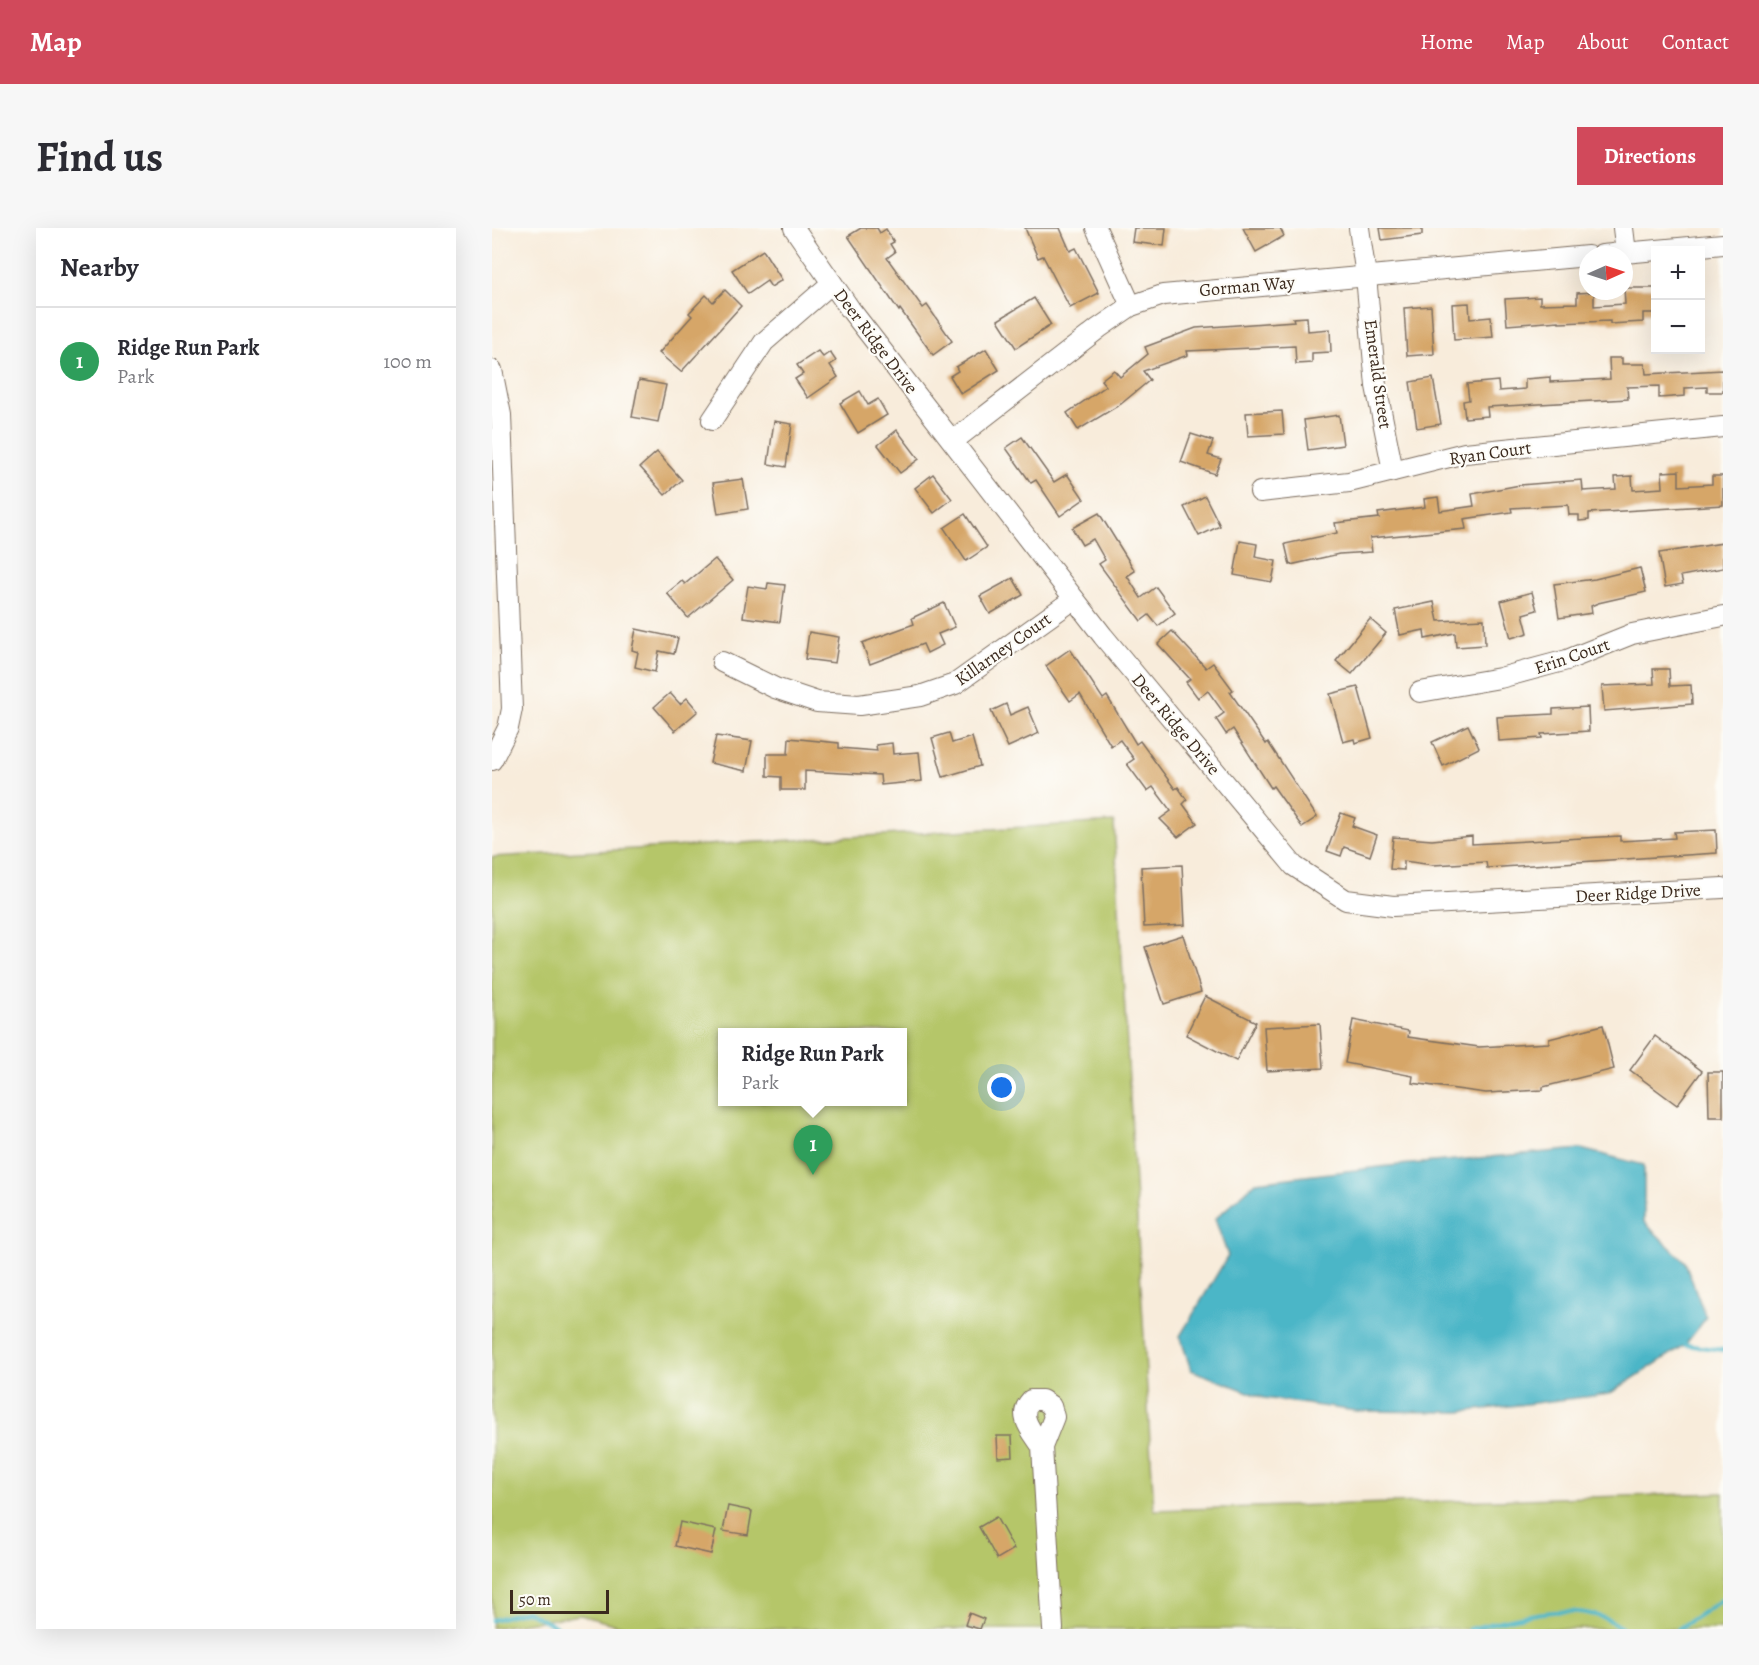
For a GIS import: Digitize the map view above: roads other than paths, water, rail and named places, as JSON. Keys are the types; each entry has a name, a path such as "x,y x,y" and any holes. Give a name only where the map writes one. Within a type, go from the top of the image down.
{"street":[{"name":"Deer Ridge Drive","path":"794,228 832,283 1074,598 1294,866 1346,900 1393,906 1723,888"},
{"path":"1096,228 1131,306"},
{"name":"Emerald Street","path":"1359,228 1366,276 1376,386 1393,471"},
{"path":"1623,228 1625,246"},
{"path":"1633,252 1723,244"},
{"name":"Gorman Way","path":"953,441 1131,306 1163,295 1579,257"},
{"path":"712,420 764,342 832,283"},
{"path":"492,370 501,414 513,709 508,728 492,760"},
{"name":"Ryan Court","path":"1260,492 1349,482 1465,453 1723,427"},
{"name":"Killarney Court","path":"722,662 775,688 817,702 859,705 920,696 955,684 1074,598"},
{"name":"Erin Court","path":"1420,692 1500,678 1567,660 1632,634 1723,616"},
{"path":"1042,1447 1053,1629"}],"water":[{"path":"1581,1149 1644,1165 1644,1222 1685,1262 1706,1318 1685,1345 1609,1394 1460,1412 1356,1411 1264,1398 1191,1370 1180,1336 1228,1256 1215,1219 1256,1182 1388,1166"}],"waterway":[{"path":"1685,1345 1723,1350"},
{"path":"1678,1629 1723,1599"},
{"path":"492,1620 526,1611 561,1629"},
{"path":"1469,1629 1548,1612 1589,1614 1607,1619 1623,1629"}],"place":[{"name":"Ridge Run Park","path":"813,1175"}]}
